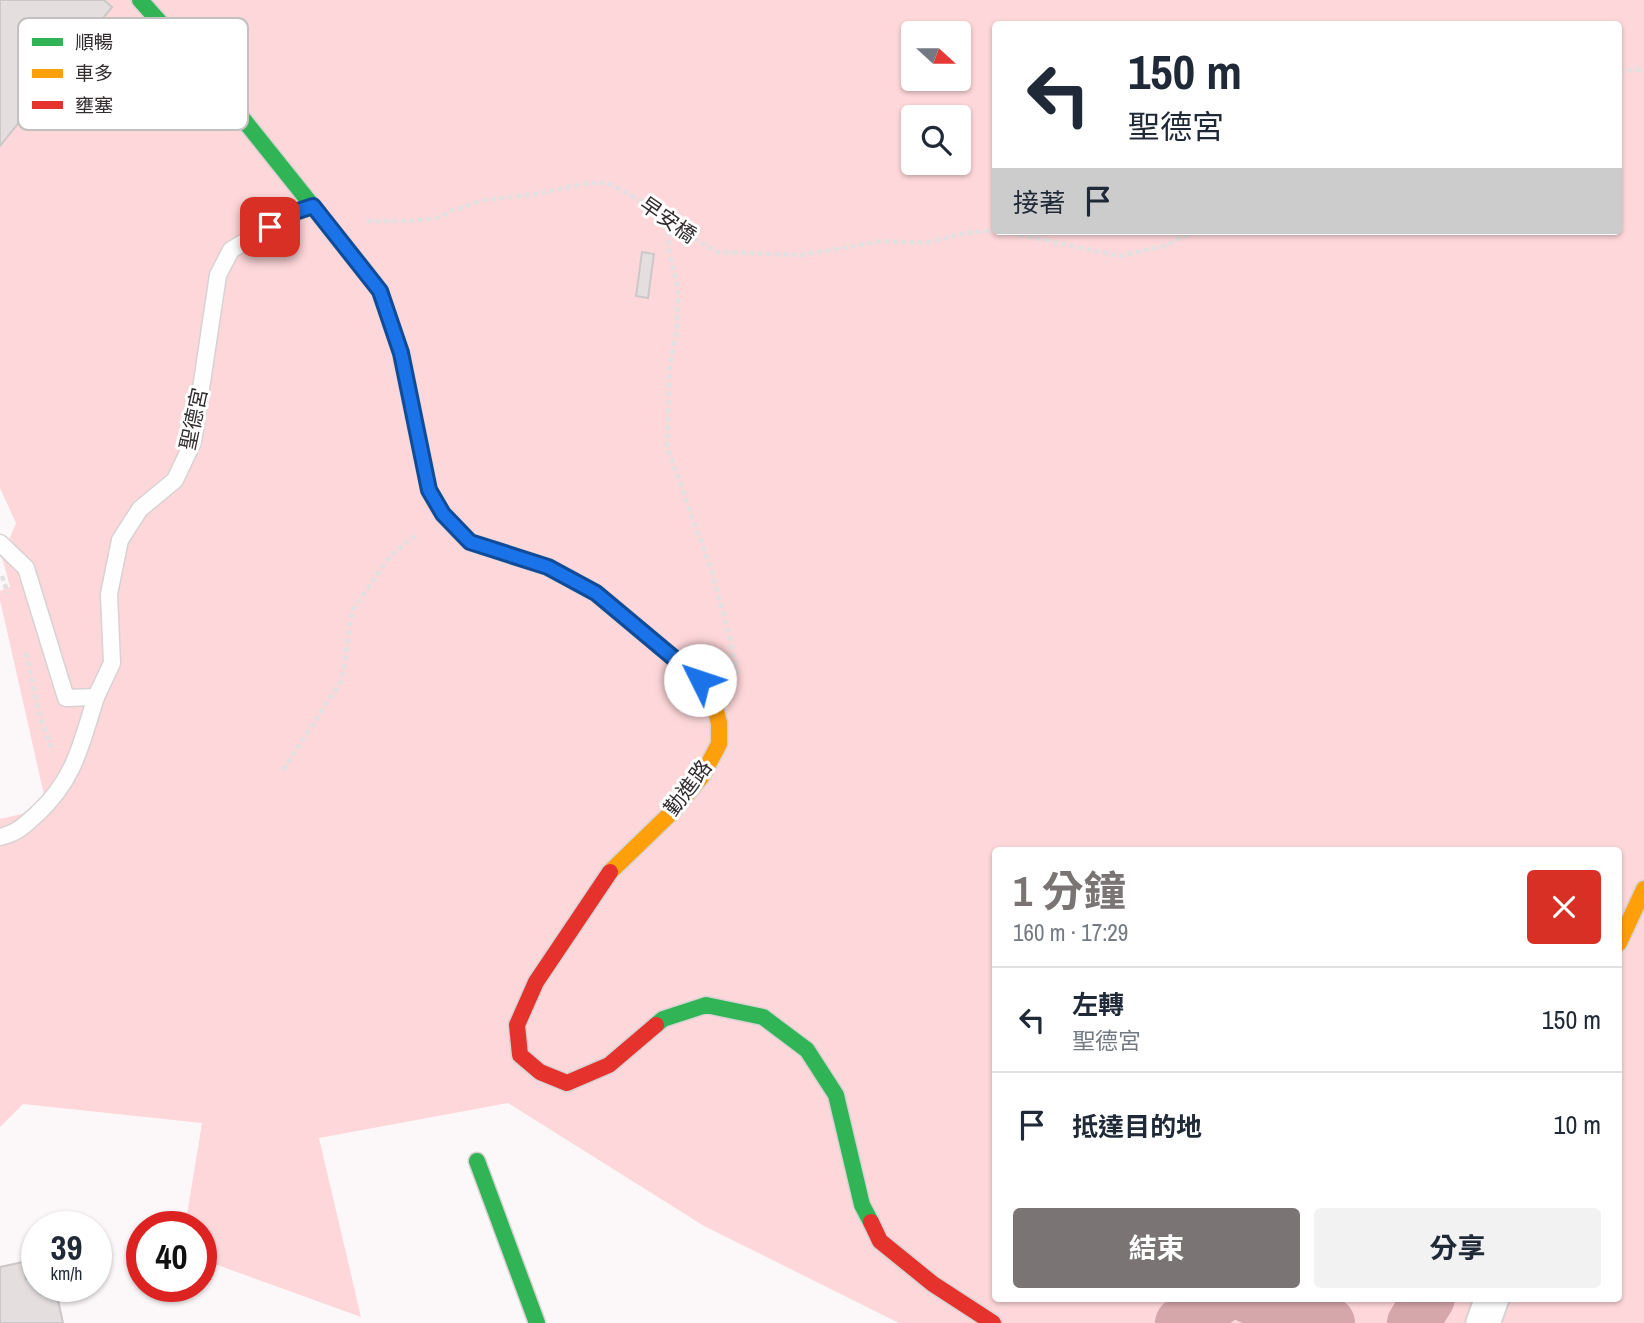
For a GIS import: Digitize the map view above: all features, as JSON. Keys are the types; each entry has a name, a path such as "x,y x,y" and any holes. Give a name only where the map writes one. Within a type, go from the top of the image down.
{"street":[{"path":"140,0 156,18"},
{"path":"248,125 380,291 401,353 429,490 443,514 470,542 548,567 596,593 700,680 714,703 719,723"},
{"name":"勤進路","path":"719,723 719,744 702,776 672,812 604,877 536,982 517,1025 520,1055 540,1072 568,1083 608,1065 663,1019 706,1004 763,1017 807,1050 836,1095 862,1205 880,1241 933,1284 993,1323"},
{"path":"1622,937 1644,889"},
{"path":"477,1161 537,1323"},
{"path":"1483,1323 1491,1302"}],"lane":[{"name":"聖德宮","path":"0,837 16,833 53,798 75,765 96,697 113,663 109,594 120,540 140,509 175,481 193,442 218,275 231,250 292,213 313,206"},
{"path":"0,543 26,568 66,698 96,697"}],"path":[{"path":"1622,71 1644,69"},
{"name":"早安橋","path":"359,220 414,222 442,217 448,212 484,200 536,194 588,183 608,183 640,200 667,222 717,252 802,254 881,241 925,243 966,233 992,230"},
{"path":"667,222 670,256 678,288 677,327 670,364 667,447 712,572 737,672 730,709 719,723"},
{"path":"1022,235 1119,256 1165,246 1187,235"},
{"path":"282,770 342,680 352,611 390,556 443,514"},
{"path":"26,647 31,684 51,743"}],"shaded area":[{"path":"0,0 1644,0 1644,1323 899,1323 704,1226 508,1103 319,1138 361,1317 217,1265 217,1211 188,1211 202,1123 23,1104 0,1127 0,819 47,808 0,600 0,591 10,587 2,557 16,523 0,488"}],"building":[{"path":"0,0 104,0 112,7 103,18 18,18 18,124 0,146"},
{"path":"642,252 654,254 648,298 636,296"},
{"path":"21,1262 21,1302 58,1302 63,1323 0,1323 0,1267"}],"waterway":[{"path":"1181,1323 1215,1302"},
{"path":"1263,1302 1329,1323"},
{"path":"1413,1323 1426,1302"}],"traffic: fast":[{"path":"140,0 156,18"},
{"path":"248,125 367,274"},
{"path":"656,1025 663,1019 706,1005 763,1017 807,1050 836,1095 862,1205 871,1222"},
{"path":"477,1161 537,1323"}],"traffic: slow":[{"path":"457,529 470,542 548,567 596,593 700,680 714,703 719,723 719,744 702,776 672,812 610,872"},
{"path":"1622,937 1644,889"}],"traffic: jam":[{"path":"367,274 380,291 401,353 429,490 443,514 457,529"},
{"path":"610,872 536,982 517,1025 520,1055 540,1072 567,1083 609,1065 656,1025"},
{"path":"871,1222 880,1241 933,1284 993,1323"}],"route":[{"path":"270,227 292,213 313,206 380,291 401,353 429,490 443,514 470,542 548,567 596,593 700,680"}]}
